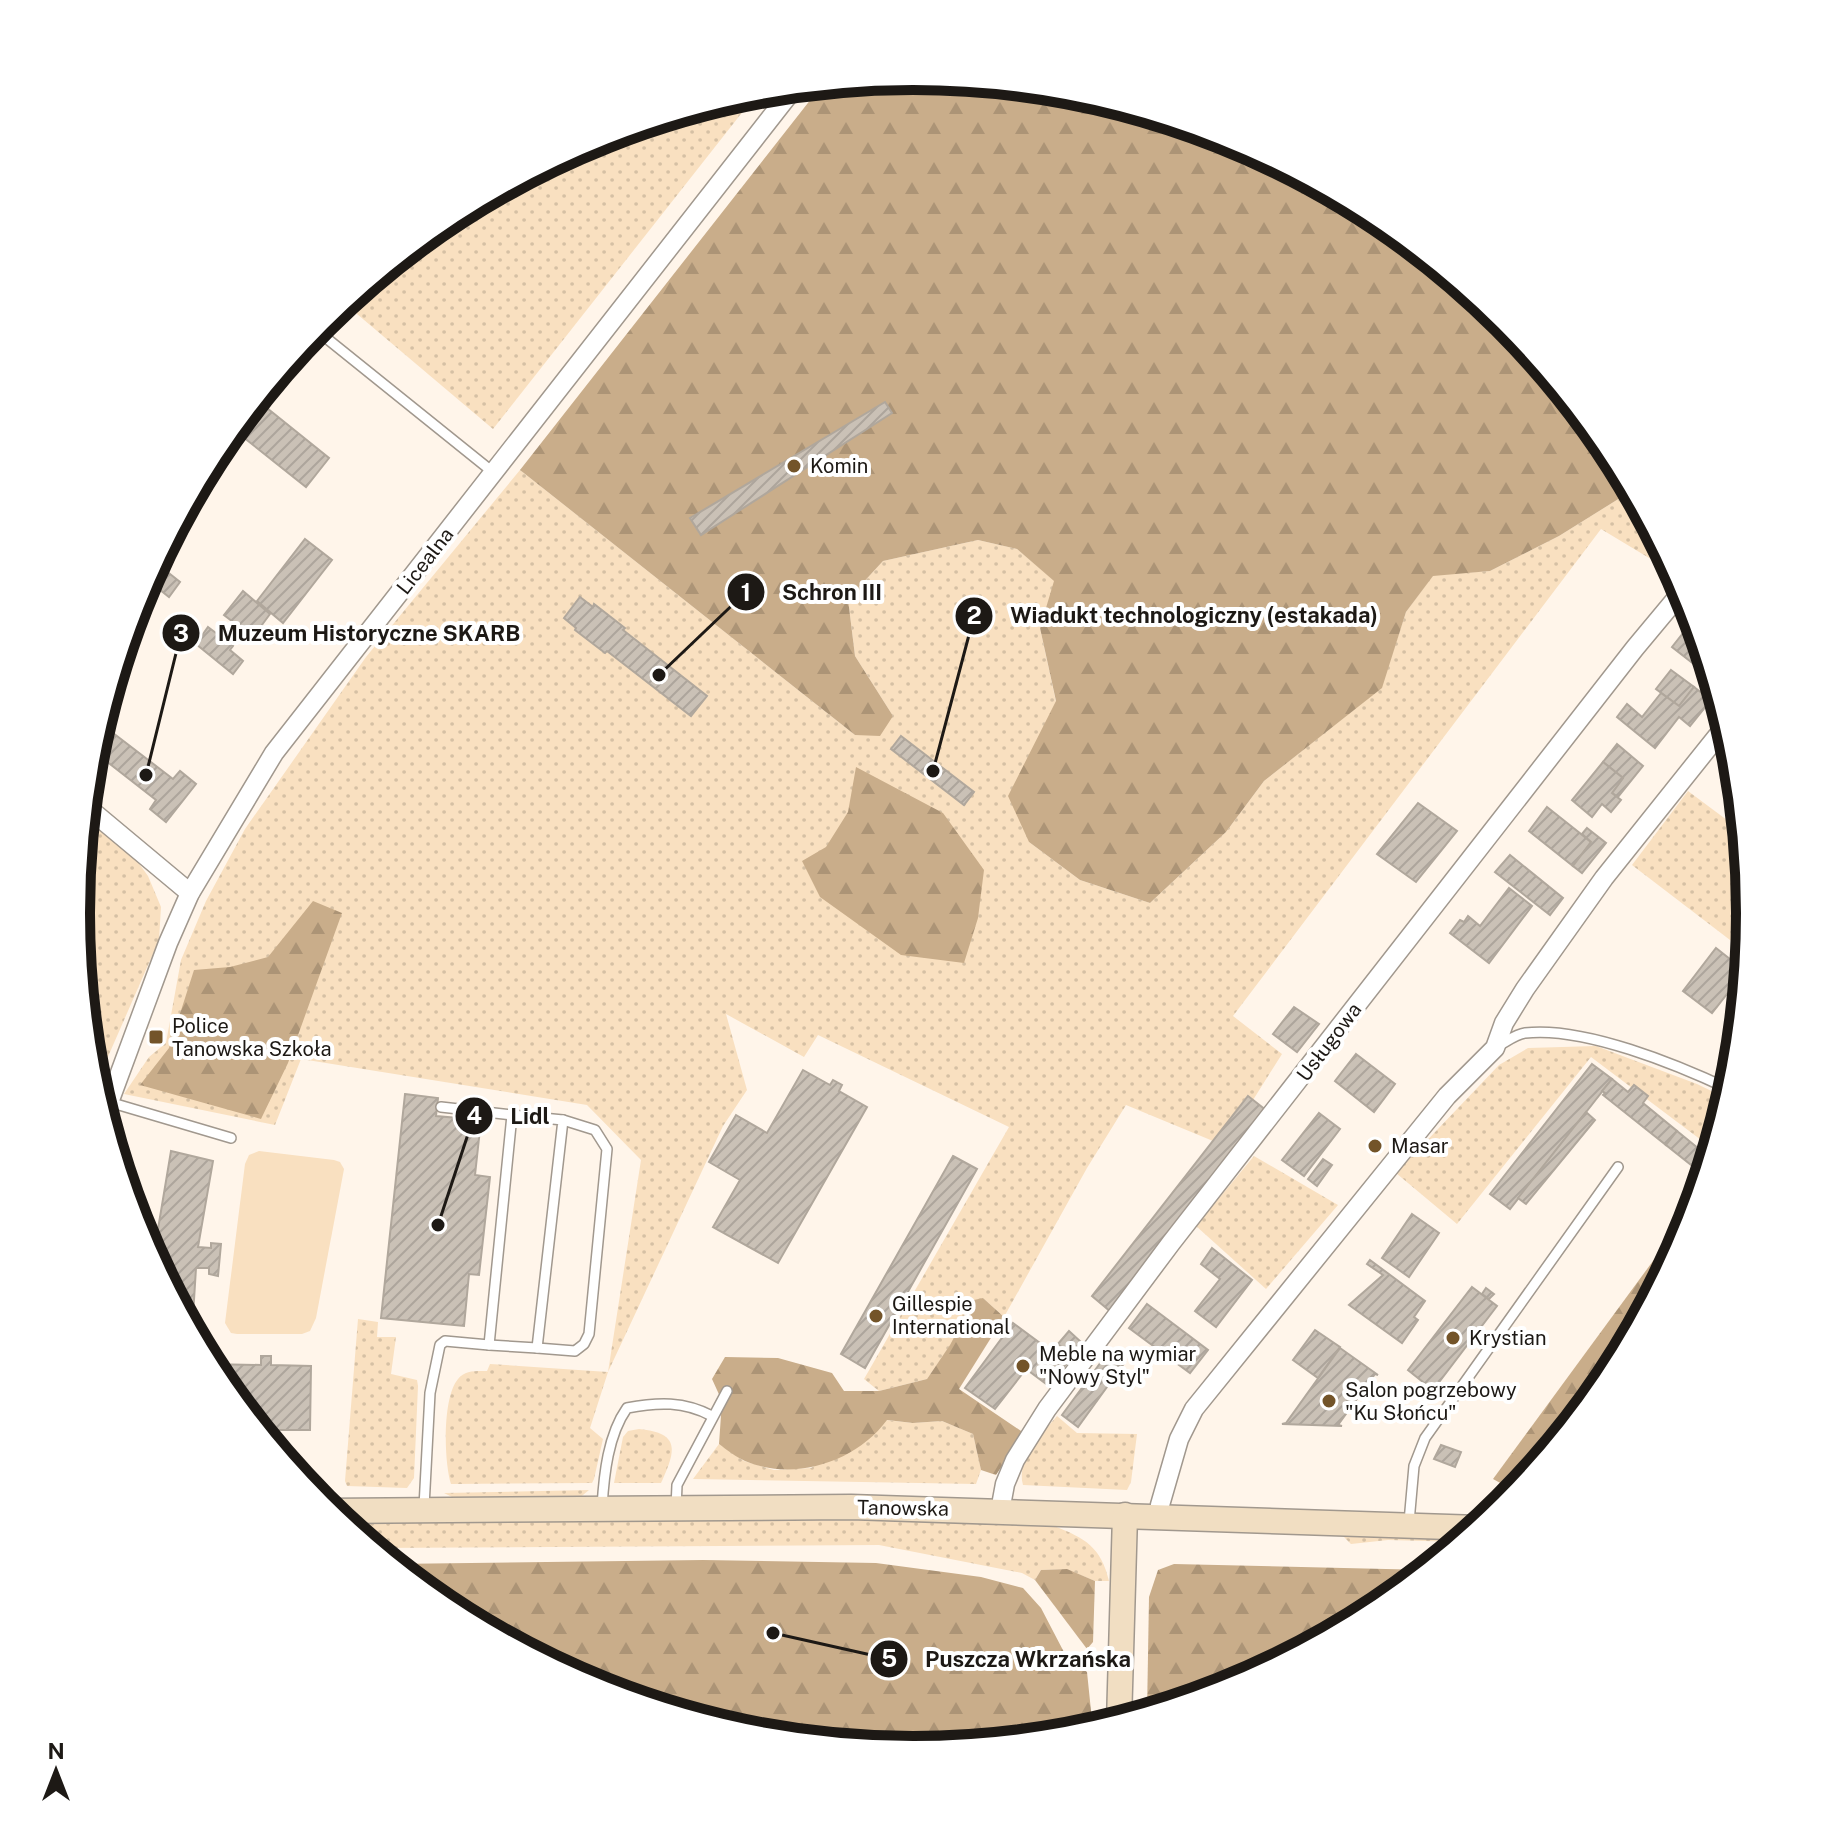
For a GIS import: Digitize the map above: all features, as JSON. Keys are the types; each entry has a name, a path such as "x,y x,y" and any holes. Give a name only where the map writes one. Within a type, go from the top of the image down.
{"main road":[{"name":"Tanowska","path":"347,1511 851,1507 1462,1528"},
{"path":"1119,1711 1125,1515"}],"street":[{"name":"Licealna","path":"111,1096 190,893 274,753 784,101"},
{"name":"Usługowa","path":"1000,1511 1005,1484 1015,1460 1056,1397 1171,1243 1675,600"},
{"path":"1159,1516 1179,1439 1194,1409 1447,1096 1495,1048 1504,1023 1525,989 1595,891 1717,736"},
{"path":"96,815 190,893"}],"lane":[{"path":"325,337 494,473"},
{"path":"1495,1048 1523,1033 1561,1035 1622,1046 1719,1085"},
{"path":"424,1511 430,1393 440,1345 445,1341 575,1351 584,1344 589,1334 607,1149 595,1130 563,1120 441,1107"},
{"path":"114,1111 231,1138"},
{"path":"489,1345 512,1115"},
{"path":"537,1348 563,1120"},
{"path":"1409,1526 1414,1466 1425,1438 1618,1167"},
{"path":"676,1508 677,1485 727,1391"},
{"path":"602,1509 603,1487 616,1424 627,1408 657,1402 695,1407 712,1416"}],"shaded area":[{"path":"746,108 493,429 353,311 412,260 456,229 549,175 649,134"},
{"path":"520,470 855,735 893,716 855,656 848,599 883,561 978,540 1017,549 1055,581 1040,628 1056,702 1029,842 1080,880 1150,903 1226,832 1264,781 1381,688 1406,612 1433,575 1490,571 1559,536 1623,495 1659,564 1601,529 1233,1016 1282,1054 1253,1100 1247,1096 1213,1141 1126,1105 1004,1317 983,1298 927,1379 879,1391 864,1379 1009,1127 818,1035 804,1057 726,1014 747,1090 723,1126 608,1372 641,1160 587,1105 301,1059 275,1125 124,1094 149,1057 166,1043 181,960 206,901 245,829 366,657"},
{"path":"1688,791 1732,824 1736,944 1632,865"},
{"path":"95,824 127,847 148,876 161,907 159,940 104,1065 92,967 90,914"},
{"path":"1596,1046 1717,1093 1704,1142 1591,1057 1457,1224 1396,1173 1499,1065 1528,1048"},
{"path":"259,1151 334,1160 340,1162 344,1169 316,1318 310,1331 302,1334 237,1334 231,1333 225,1323 245,1164 249,1155"},
{"path":"1254,1156 1338,1205 1266,1289 1196,1226"},
{"path":"358,1319 378,1322 377,1337 396,1337 391,1374 417,1380 414,1478 407,1488 347,1486 345,1481"},
{"path":"490,1364 608,1372 590,1428 603,1439 592,1483 451,1484 446,1447 447,1415 453,1388 461,1376 487,1371"},
{"path":"1057,1416 1077,1433 1137,1434 1131,1482 1127,1490 1023,1485 1023,1466 1027,1456"},
{"path":"886,1420 913,1423 942,1421 973,1434 981,1470 976,1484 693,1479 719,1444 744,1461 774,1470 811,1468"},
{"path":"628,1431 653,1431 669,1440 672,1453 661,1483 614,1483 623,1437"},
{"path":"589,1490 577,1500 458,1500 444,1493"},
{"path":"781,1516 1054,1526 1090,1545 1106,1569 1109,1581 1095,1581 1066,1569 1041,1570 1035,1580 1022,1573 879,1545 389,1548 359,1522"},
{"path":"1344,1534 1452,1537 1446,1542 1388,1540 1351,1544"}],"green space":[{"path":"914,90 1021,97 1127,118 1229,153 1325,200 1415,260 1496,331 1567,412 1623,495 1559,536 1490,571 1433,576 1406,612 1382,688 1264,781 1226,832 1150,903 1080,880 1029,842 1008,796 1056,701 1040,628 1054,581 1017,549 978,540 883,561 848,599 855,656 893,716 880,736 855,735 520,470 813,96"},
{"path":"856,767 943,813 984,870 978,918 964,963 901,955 820,897 802,861 826,847 848,812"},
{"path":"313,901 342,913 288,1063 261,1119 140,1085 169,1048 194,970 230,967 268,957"},
{"path":"1670,1238 1627,1325 1567,1415 1505,1486 1493,1479"},
{"path":"983,1298 1004,1317 959,1389 1024,1433 996,1475 981,1470 973,1434 942,1421 913,1423 887,1420 859,1447 823,1464 803,1468 764,1467 742,1459 719,1444 722,1401 712,1379 725,1357 778,1358 832,1373 844,1391 879,1391 927,1379 974,1300"},
{"path":"703,1560 876,1563 981,1577 1023,1588 1041,1608 1066,1656 1087,1672 1092,1717 1021,1730 914,1737 806,1730 753,1721 649,1693 549,1652 502,1627 408,1564"},
{"path":"1174,1564 1411,1570 1325,1627 1278,1652 1229,1674 1147,1703 1149,1597 1158,1570"},
{"path":"1067,1569 1095,1581 1093,1642 1087,1649 1035,1580 1041,1570"}],"building":[{"name":"Komin","path":"885,402 892,413 701,535 690,518"},
{"path":"265,406 329,458 306,487 243,437"},
{"path":"305,539 332,560 283,623 257,601"},
{"path":"165,570 180,582 169,597 158,588"},
{"path":"243,591 270,614 253,637 224,615"},
{"path":"580,597 625,628 623,630 707,696 691,716 575,630 564,618"},
{"path":"208,627 233,646 230,650 243,661 233,674 196,644"},
{"path":"1686,630 1699,668 1672,647"},
{"path":"1671,670 1694,687 1679,706 1656,689"},
{"path":"1694,687 1709,702 1690,726 1679,717 1655,748 1617,717 1627,704 1642,717 1661,693 1679,706"},
{"path":"111,731 173,779 180,771 196,784 166,822 150,809 156,800 105,760"},
{"path":"901,736 974,792 964,805 891,749"},
{"path":"1617,744 1643,766 1618,797 1612,793 1623,778 1603,762"},
{"path":"1603,762 1623,778 1612,793 1621,800 1611,812 1602,804 1592,817 1572,800"},
{"path":"1418,803 1457,831 1416,882 1377,854"},
{"path":"1547,807 1591,842 1573,866 1529,831"},
{"path":"1587,828 1606,843 1582,873 1573,866 1591,842 1582,834"},
{"path":"1510,855 1563,898 1550,915 1495,872"},
{"path":"1509,888 1532,906 1489,963 1450,933 1460,920 1464,922 1468,916 1480,926"},
{"path":"1716,948 1735,963 1733,986 1712,1013 1683,991"},
{"path":"1294,1007 1319,1024 1297,1052 1273,1034"},
{"path":"1356,1054 1395,1084 1374,1112 1335,1081"},
{"path":"1592,1064 1612,1079 1510,1209 1490,1194"},
{"path":"803,1070 830,1085 833,1080 842,1085 839,1091 867,1107 778,1263 713,1227 740,1180 709,1162 736,1115 767,1133"},
{"path":"1612,1079 1628,1092 1634,1085 1648,1096 1643,1103 1677,1131 1666,1145 1603,1095 1605,1093 1602,1091"},
{"path":"405,1094 438,1098 436,1116 481,1120 475,1175 490,1177 479,1275 469,1274 464,1326 381,1318"},
{"path":"1248,1096 1267,1111 1111,1312 1092,1296"},
{"path":"1586,1112 1595,1120 1526,1204 1518,1198"},
{"path":"1319,1113 1340,1129 1304,1176 1282,1160"},
{"path":"1677,1131 1701,1151 1696,1169 1666,1145"},
{"path":"171,1151 213,1161 198,1247 211,1248 211,1243 221,1244 218,1276 209,1274 209,1268 196,1268 193,1312 157,1237"},
{"path":"953,1156 977,1169 865,1368 841,1354"},
{"path":"1323,1159 1332,1165 1317,1186 1308,1179"},
{"path":"1412,1214 1439,1233 1409,1277 1382,1258"},
{"path":"1212,1248 1252,1280 1216,1327 1195,1311 1220,1279 1201,1264"},
{"path":"1370,1260 1425,1301 1414,1317 1418,1320 1402,1343 1349,1305 1383,1275 1367,1264"},
{"name":"Krystian","path":"1472,1287 1497,1306 1433,1390 1408,1370"},
{"path":"1486,1288 1494,1294 1489,1299 1482,1294"},
{"path":"1147,1304 1208,1350 1190,1373 1129,1328"},
{"name":"Meble na wymiar \"Nowy Styl\"","path":"1013,1323 1067,1363 1049,1386 1026,1369 995,1409 965,1388"},
{"path":"1315,1330 1340,1347 1318,1378 1293,1360"},
{"path":"1069,1331 1081,1342 1070,1354 1058,1344"},
{"name":"Salon pogrzebowy \"Ku Słońcu\"","path":"1340,1348 1378,1375 1375,1374 1338,1425 1342,1426 1282,1424 1286,1423"},
{"path":"1109,1351 1125,1362 1078,1427 1062,1415"},
{"path":"261,1356 271,1356 271,1365 311,1366 310,1430 272,1430 225,1364 261,1365"},
{"path":"1441,1445 1461,1452 1455,1467 1434,1459"}],"place":[{"name":"Komin","path":"794,466"},
{"name":"Schron III","path":"659,675"},
{"name":"Wiadukt technologiczny (estakada)","path":"933,771"},
{"name":"Muzeum Historyczne SKARB","path":"146,775"},
{"name":"Police Tanowska Szkoła","path":"156,1037"},
{"name":"Masar","path":"1375,1146"},
{"name":"Lidl","path":"438,1225"},
{"name":"Gillespie International","path":"876,1316"},
{"name":"Krystian","path":"1453,1338"},
{"name":"Meble na wymiar \"Nowy Styl\"","path":"1023,1366"},
{"name":"Salon pogrzebowy \"Ku Słońcu\"","path":"1329,1401"},
{"name":"Puszcza Wkrzańska","path":"773,1633"}]}
